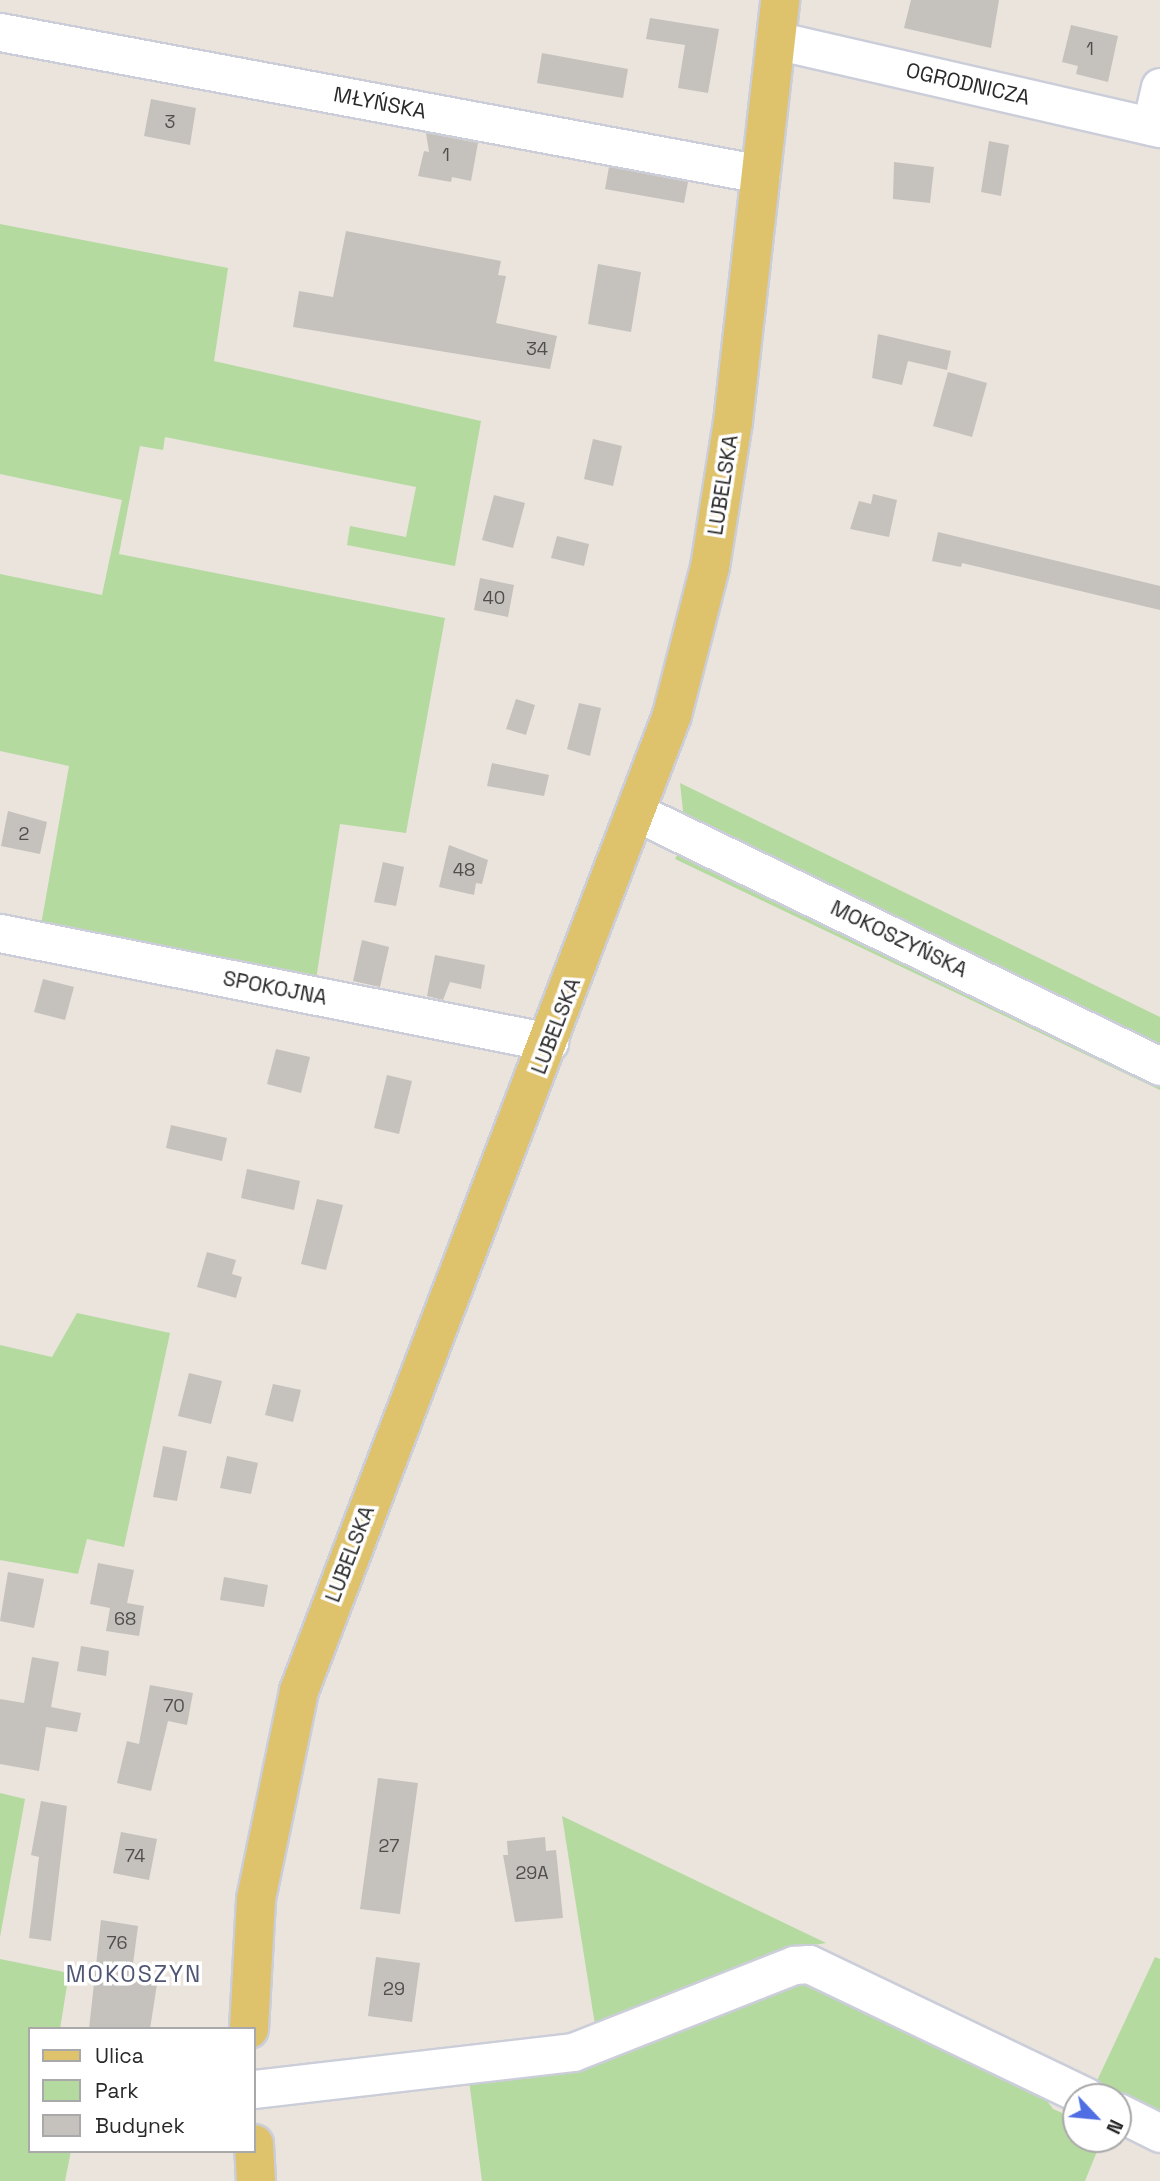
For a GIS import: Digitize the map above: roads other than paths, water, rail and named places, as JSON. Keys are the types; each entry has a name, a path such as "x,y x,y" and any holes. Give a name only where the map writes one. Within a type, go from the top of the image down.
{"main road":[{"name":"LUBELSKA","path":"249,2027 256,1899 299,1691 638,813 673,715 710,567 733,422 780,0"},
{"path":"255,2153 257,2181"}],"street":[{"name":"MŁYŃSKA","path":"0,32 761,174"},
{"name":"OGRODNICZA","path":"775,40 1156,127"},
{"path":"1156,127 1160,87"},
{"name":"MOKOSZYŃSKA","path":"638,813 1160,1066"},
{"name":"SPOKOJNA","path":"0,933 549,1042"},
{"path":"256,2089 573,2052 794,1965 809,1964 1062,2085"},
{"path":"1132,2119 1160,2133"}],"district":[{"name":"MOKOSZYN","path":"134,1974"}]}
